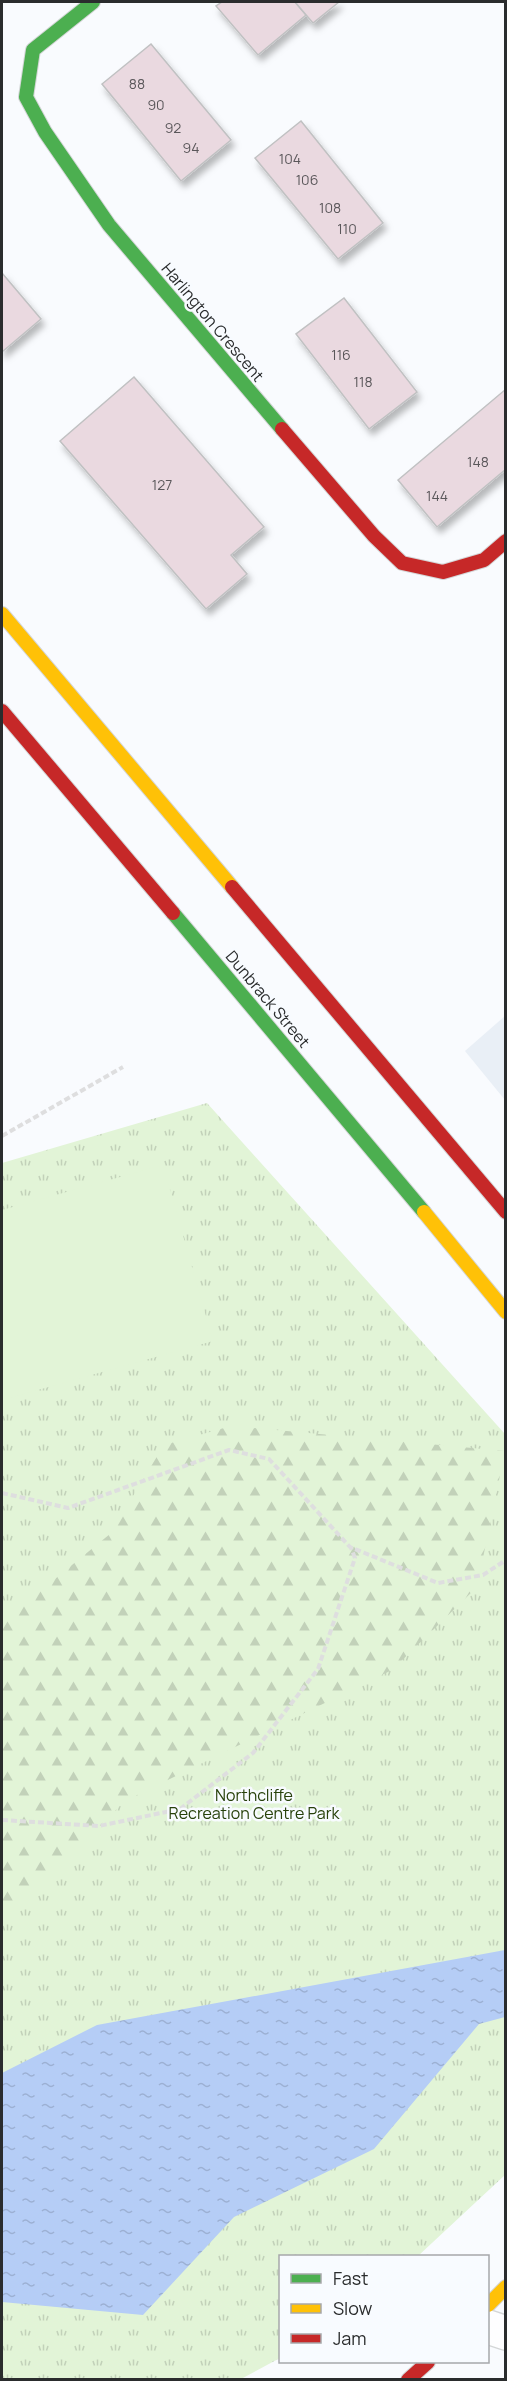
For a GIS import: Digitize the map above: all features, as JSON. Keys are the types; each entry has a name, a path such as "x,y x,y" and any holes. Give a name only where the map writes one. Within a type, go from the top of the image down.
{"main road":[{"name":"Harlington Crescent","path":"93,2 33,50 26,97 45,132 110,225 374,536 402,563 442,572 484,560 506,541"},
{"path":"2,614 506,1212"},
{"name":"Dunbrack Street","path":"2,711 320,1087 506,1312"},
{"path":"489,2304 506,2287"},
{"path":"408,2379 426,2363"}],"street":[{"path":"489,2327 506,2333"}],"path":[{"path":"2,1136 123,1067"},
{"path":"2,1493 68,1508 229,1450 269,1459 350,1547 355,1558 318,1669 253,1753 180,1809 99,1826 2,1820"},
{"path":"350,1547 438,1584 483,1575 506,1560"}],"shaded area":[{"path":"505,1016 505,1100 465,1051"}],"green space":[{"name":"Northcliffe Recreation Centre Park","path":"207,1103 505,1434 505,2175 419,2255 279,2255 279,2359 241,2379 2,2380 2,1163"},
{"path":"163,1165 213,1341 2,1400 2,1210"},
{"path":"231,1426 505,1451 477,1587 392,1670 125,1801 2,1920 2,1622 110,1534 164,1445"}],"water":[{"path":"505,1950 505,2017 479,2024 374,2149 234,2217 143,2315 2,2302 2,2073 97,2025"}],"building":[{"path":"222,2 295,2 306,15 258,55 216,6"},
{"path":"295,2 339,2 313,23"},
{"path":"151,44 231,140 181,181 102,84"},
{"path":"301,121 383,223 338,259 255,158"},
{"path":"2,273 41,319 2,352"},
{"path":"344,298 417,392 369,429 296,334"},
{"path":"134,377 264,527 231,555 247,574 206,609 60,441"},
{"path":"506,389 506,469 437,527 398,480"}],"traffic: fast":[{"path":"93,2 33,50 26,97 45,132 109,225 282,429"},
{"path":"173,913 424,1212"}],"traffic: slow":[{"path":"2,614 232,887"},
{"path":"424,1212 506,1312"},
{"path":"489,2304 506,2287"}],"traffic: jam":[{"path":"282,429 374,536 402,563 443,572 484,560 506,541"},
{"path":"2,711 173,913"},
{"path":"232,887 506,1212"},
{"path":"408,2380 427,2363"}]}
